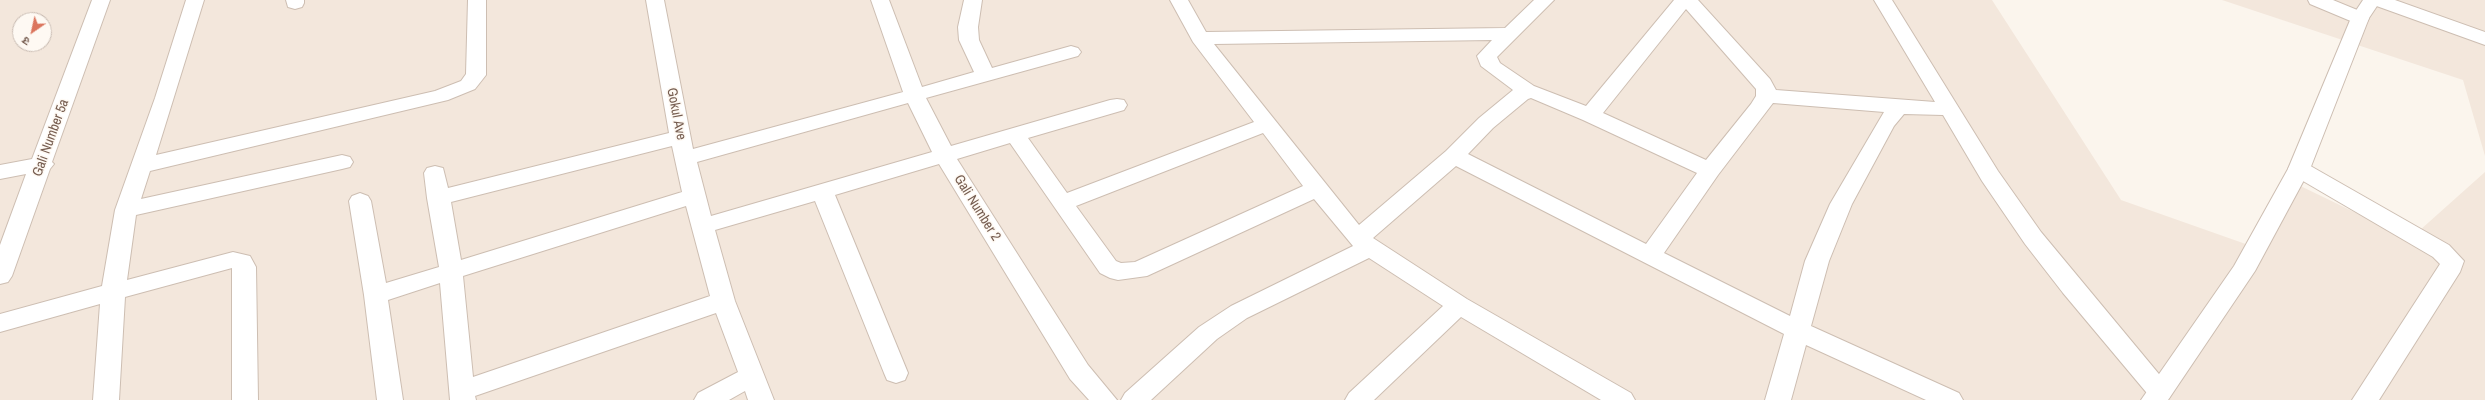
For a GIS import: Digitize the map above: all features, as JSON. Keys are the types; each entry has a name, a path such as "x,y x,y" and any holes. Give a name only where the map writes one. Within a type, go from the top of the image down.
{"street":[{"name":"Gali Number 5a","path":"0,276 7,243 43,164 101,0"},
{"path":"106,400 113,293 126,210 140,166 165,98 195,0"},
{"path":"140,166 442,96 468,85 476,75 477,0"},
{"name":"Gokul Ave","path":"655,0 680,137 694,196 723,301 761,400"},
{"name":"Gali Number 2","path":"880,0 915,96 945,156 1079,372 1104,400"},
{"path":"973,0 968,27 969,40 986,77"},
{"path":"1179,0 1200,38 1317,189 1364,243 1459,305 1622,400"},
{"path":"1545,0 1488,56 1491,66 1529,92 1590,114 1710,170"},
{"path":"1590,114 1684,0"},
{"path":"1650,256 1710,170 1760,107 1766,96 1763,83 1688,0"},
{"path":"1883,0 1951,109 1990,176 2033,238 2157,396 2243,271 2299,169 2360,18 2372,0"},
{"path":"2317,0 2360,18"},
{"path":"2378,0 2485,39"},
{"path":"1200,38 1510,34"},
{"path":"685,158 986,77 1071,52"},
{"path":"1134,400 1208,333 1239,312 1364,243 1517,95 1529,92"},
{"path":"1766,96 1838,100 1898,107 1951,109"},
{"path":"703,226 1117,105"},
{"path":"1778,400 1799,330 1817,261 1841,204 1885,124 1898,107"},
{"path":"1062,203 1266,124"},
{"path":"1014,134 1108,267 1118,272 1139,270 1317,189"},
{"path":"438,198 680,137"},
{"path":"1454,156 1799,330 1950,400"},
{"path":"126,210 342,162"},
{"path":"0,172 43,164"},
{"path":"2299,169 2441,251 2452,261 2452,266 2384,368 2365,400"},
{"path":"435,173 451,272 463,395 723,301"},
{"path":"823,192 896,373"},
{"path":"376,295 694,196"},
{"path":"360,201 376,295 390,400"},
{"path":"0,323 220,263 233,260 242,262 244,267 246,400"},
{"path":"1365,398 1459,305"},
{"path":"707,400 751,376"}],"shaded area":[{"path":"0,0 1992,0 2121,200 2257,248 2288,180 2410,239 2485,172 2485,400 0,400"},
{"path":"2222,0 2485,0 2485,156 2463,80"}]}
